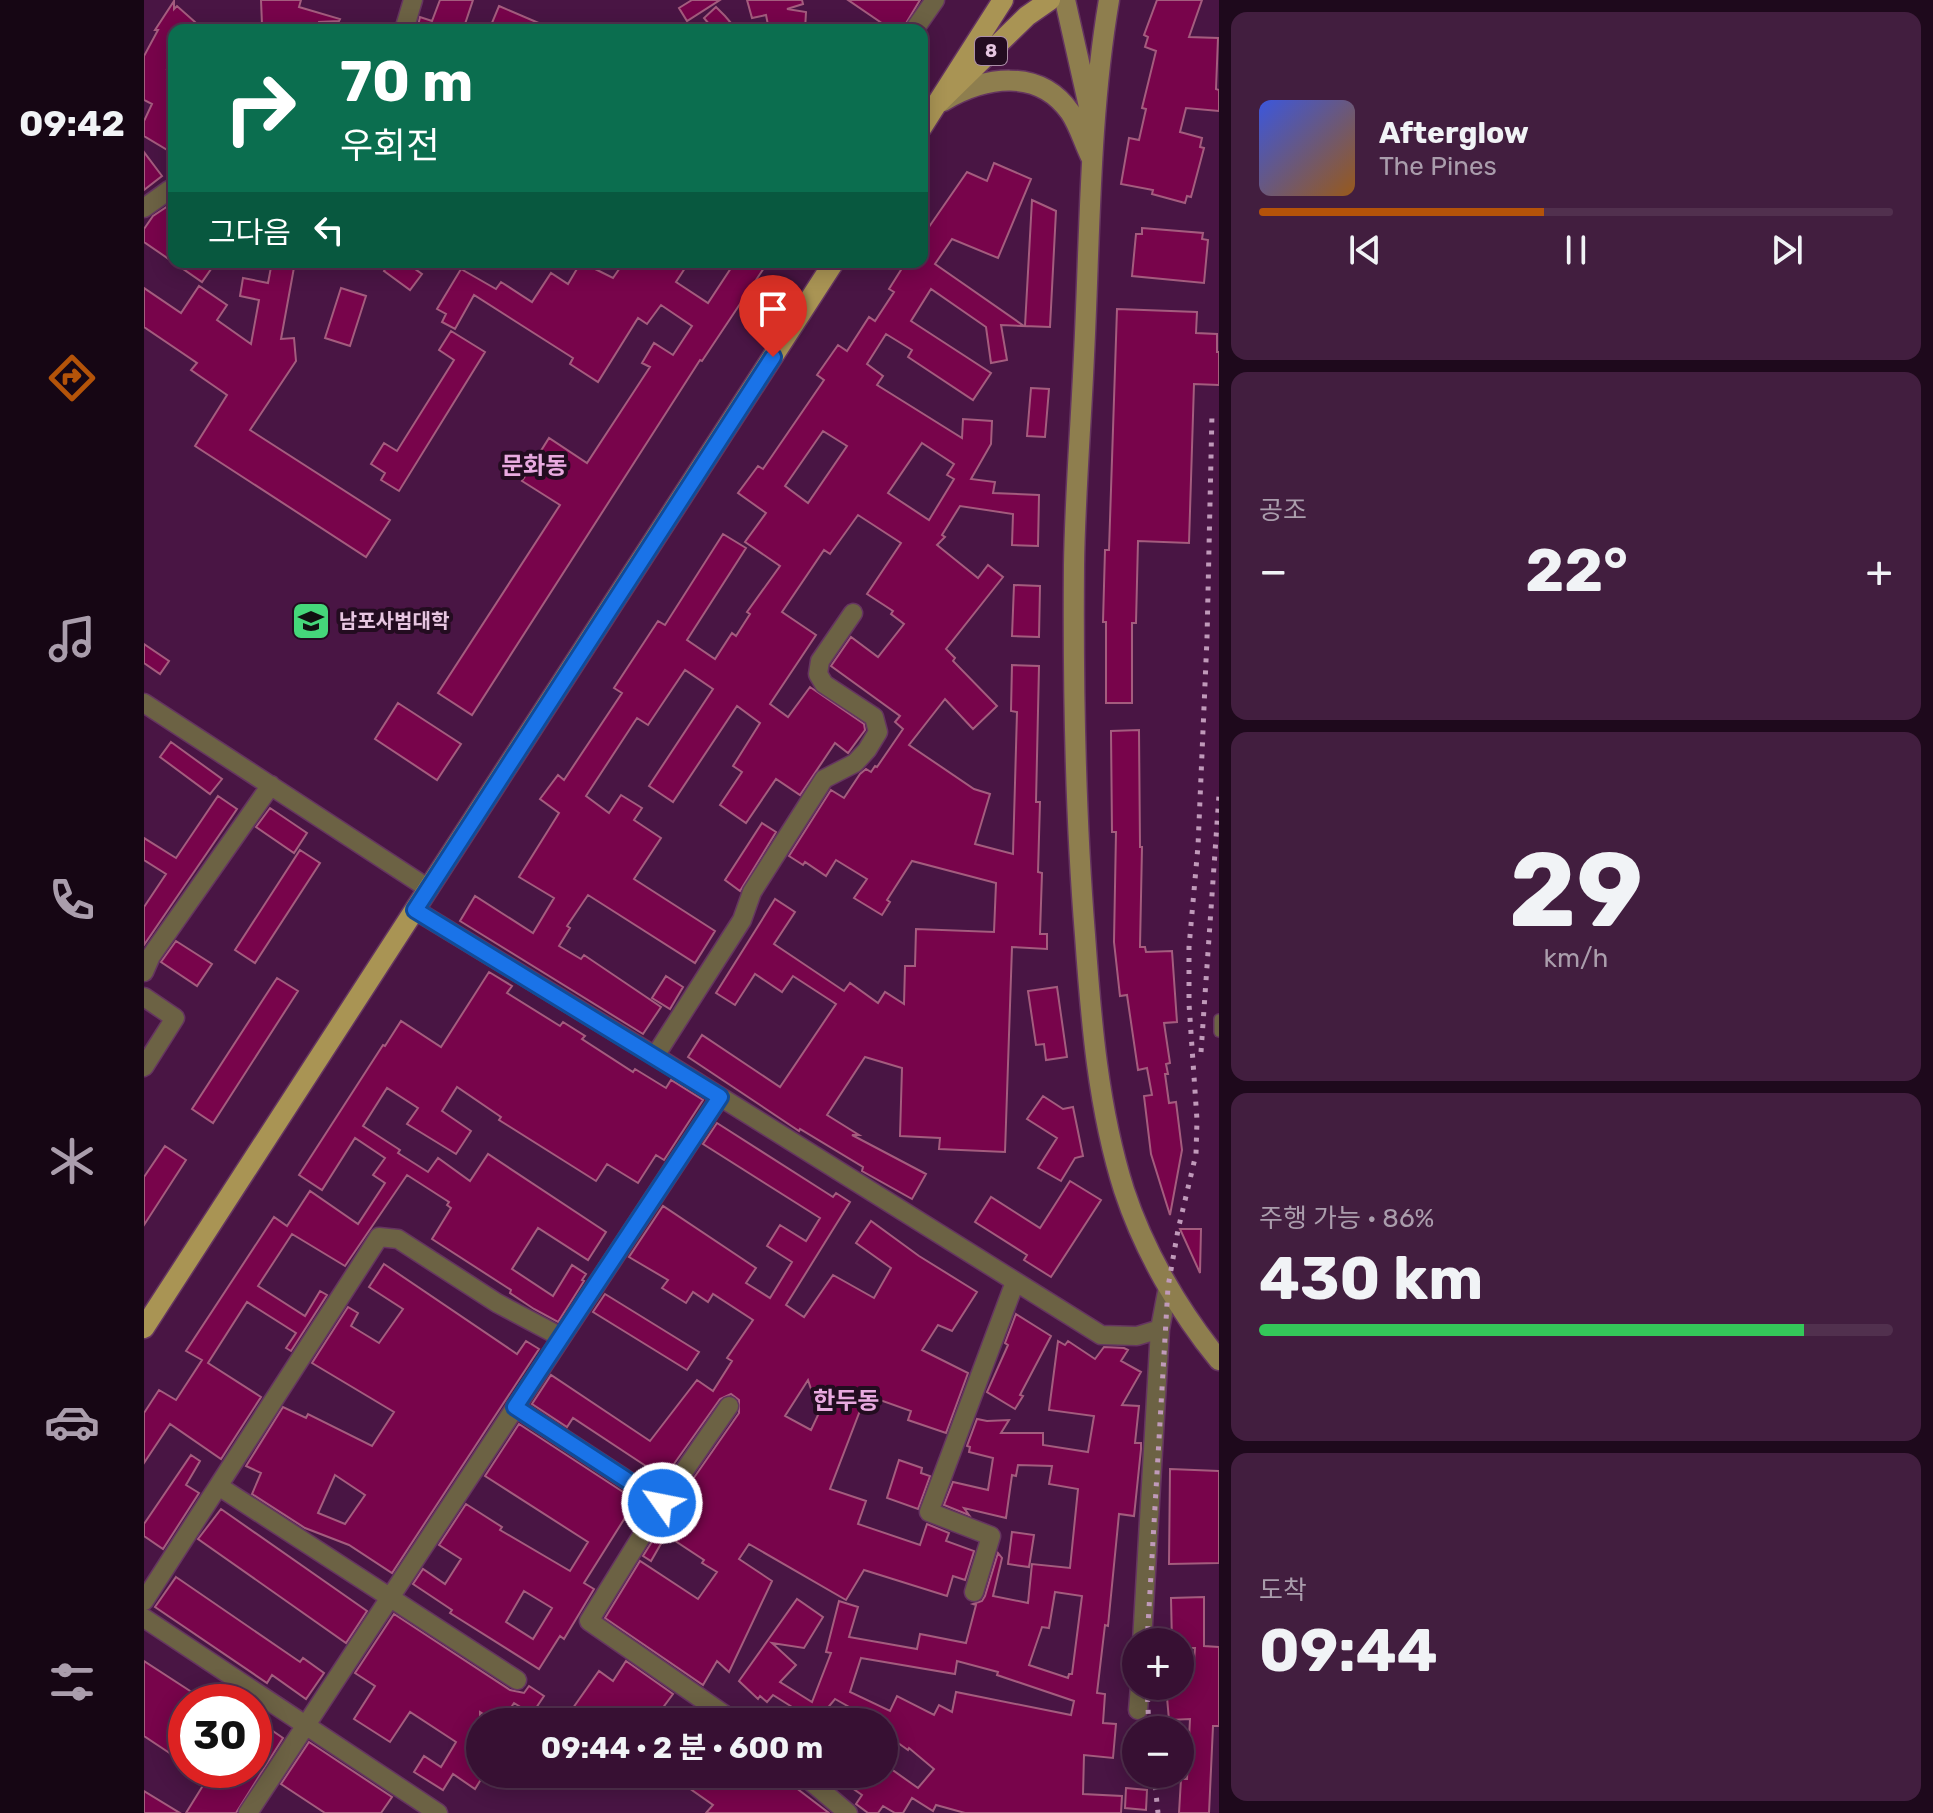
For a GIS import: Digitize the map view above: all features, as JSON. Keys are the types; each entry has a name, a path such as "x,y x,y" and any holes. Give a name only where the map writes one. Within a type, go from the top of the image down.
{"main road":[{"name":"8","path":"928,118 1003,0"},
{"name":"8","path":"936,105 1027,16 1050,0"},
{"path":"1065,0 1095,131"},
{"path":"1109,0 1095,131 1074,562 1075,753 1079,866 1089,998 1101,1090 1124,1190 1168,1287 1215,1348"},
{"path":"936,105 984,82 1009,79 1033,84 1054,95 1070,113 1094,163"},
{"path":"144,1328 830,268"}],"street":[{"path":"406,24 413,0"},
{"path":"918,24 935,0"},
{"path":"144,208 168,191"},
{"path":"655,1056 742,920 752,892 824,779 855,763 878,732 874,717 824,684 818,674 820,661 853,613"},
{"path":"144,703 429,889"},
{"path":"146,960 271,785"},
{"path":"415,910 1101,1335 1137,1336 1160,1329"},
{"path":"144,997 175,1018 144,1067"},
{"path":"248,1813 720,1097"},
{"path":"144,1601 379,1237 398,1239 497,1303 561,1337"},
{"path":"974,1592 991,1536 929,1512 1015,1282"},
{"path":"1143,1628 1160,1329 1168,1287"},
{"path":"715,1708 589,1621 662,1503 729,1406"},
{"path":"515,1407 662,1503"},
{"path":"220,1487 517,1680"},
{"path":"144,1618 438,1813"},
{"path":"1138,1710 1139,1700"},
{"path":"819,1788 848,1813"}],"lane":[{"path":"1219,1019 1219,1032"}],"building":[{"path":"261,0 301,0 299,7 340,19 318,24 262,24"},
{"path":"440,0 473,0 465,24 418,24 420,17 432,21"},
{"path":"692,0 720,0 687,21 679,8"},
{"path":"747,0 802,0 803,4 787,9 806,12 805,24 768,24 766,15 752,18"},
{"path":"848,0 920,0 906,24 883,24"},
{"path":"1157,0 1202,0 1189,37 1218,38 1216,89 1219,90 1219,111 1186,108 1180,132 1202,138 1200,147 1204,148 1191,197 1187,196 1185,203 1152,194 1153,190 1121,184 1129,138 1139,140 1146,109 1142,108 1156,51 1145,47 1148,37 1144,35"},
{"path":"174,1 174,9 177,6 197,24 168,24 168,150 144,136 144,121 152,104 144,100 144,56 158,30 155,30"},
{"path":"499,6 541,24 492,24"},
{"path":"716,7 732,24 709,24 704,18"},
{"path":"144,152 162,176 144,190"},
{"path":"994,163 1031,179 998,258 952,239 935,264 1024,326 1001,325 1007,360 991,363 986,327 931,289 911,321 991,373 973,400 908,357 912,350 886,334 867,364 883,376 877,385 962,438 963,419 992,421 991,444 971,479 995,482 993,493 1039,495 1038,546 1012,545 1013,514 960,506 942,535 945,537 937,545 978,578 988,565 1003,577 946,649 955,658 953,661 997,706 973,729 945,699 909,745 974,789 990,794 975,844 1013,854 1017,712 1011,711 1012,665 1039,666 1036,802 1040,802 1040,934 1047,934 1047,949 1012,947 1005,1152 939,1149 940,1138 900,1136 902,1068 865,1057 827,1115 859,1135 852,1135 926,1174 912,1199 862,1171 863,1167 799,1131 688,1057 702,1035 780,1087 836,1004 793,976 782,992 755,974 735,1005 716,993 775,899 795,912 774,944 844,991 850,983 878,1003 885,992 904,1004 905,966 915,966 916,929 994,932 996,883 912,861 887,900 890,902 882,915 854,898 867,879 836,860 826,876 789,856 831,790 844,798 860,774 877,767 903,729 895,722 900,716 831,666 851,637 878,657 904,624 891,614 893,611 867,594 901,543 858,515 830,554 824,550 782,612 816,635 770,704 788,717 810,687 864,724 865,730 848,753 835,743 800,795 776,779 746,823 720,805 742,772 733,766 760,723 737,706 673,802 649,786 713,689 685,670 648,725 637,718 586,796 609,813 621,795 642,808 634,820 661,838 634,879 715,931 695,963 588,895 567,926 570,928 559,946 581,959 584,955 661,1007 643,1034 460,921 475,896 533,933 554,898 519,877 559,813 540,799 558,775 564,780 622,693 614,688 658,621 665,625 723,534 746,548 687,640 715,659 732,633 736,636 750,614 747,612 780,566 745,542 766,513 738,493 758,466 763,469 824,380 817,375 838,345 847,351 869,317 875,321 894,292 889,289 902,268 928,268 928,228 967,172 987,181","holes":["823,431 847,446 808,503 785,486","922,443 954,464 947,475 954,479 929,520 888,493"]},
{"path":"1032,200 1056,211 1050,327 1025,326"},
{"path":"168,206 168,259 144,242 144,229 153,216"},
{"path":"1142,228 1203,233 1202,239 1208,240 1204,283 1132,276 1136,234 1142,234"},
{"path":"182,268 212,268 202,282"},
{"path":"271,268 294,268 281,339 294,338 296,361 250,430 390,520 366,557 195,446 227,395 191,370 197,363 144,327 144,288 181,313 199,286 227,305 217,320 251,344 259,300 240,296 243,278 268,283"},
{"path":"386,268 414,268 422,274 410,290 384,271"},
{"path":"577,268 593,268 613,278 620,268 685,268 676,282 708,303 731,268 764,268 700,360 472,715 438,693 560,505 522,481 549,438 587,463 650,367 642,363 654,343 673,355 692,326 661,305 647,324 638,318 598,382 570,364 573,358 474,295 455,329 442,322 446,314 437,309 461,269 496,289 501,282 532,302 551,273 568,284"},
{"path":"341,288 366,296 350,346 325,338"},
{"path":"1117,309 1197,312 1196,333 1217,334 1219,352 1219,385 1194,384 1189,543 1138,541 1136,623 1132,623 1132,703 1106,703 1106,622 1103,622 1105,550 1109,550"},
{"path":"451,331 485,352 399,491 381,480 385,473 371,464 384,443 397,451 454,360 439,350"},
{"path":"1031,388 1049,389 1045,437 1027,436"},
{"path":"1014,585 1040,586 1039,637 1012,636"},
{"path":"144,644 169,661 160,674 144,663"},
{"path":"398,703 461,744 437,780 375,739"},
{"path":"1139,730 1142,847 1140,947 1145,947 1146,952 1172,951 1177,1022 1164,1023 1170,1063 1166,1064 1168,1074 1165,1074 1169,1103 1176,1102 1182,1150 1170,1215 1151,1154 1144,1096 1152,1095 1147,1068 1138,1070 1127,995 1120,996 1114,942 1116,832 1112,832 1111,731"},
{"path":"171,742 222,779 210,794 160,757"},
{"path":"218,796 237,809 144,945 144,907 166,874 144,860 144,838 176,858"},
{"path":"270,808 307,833 294,853 256,827"},
{"path":"762,823 776,832 740,891 725,880"},
{"path":"300,850 320,863 255,963 235,950"},
{"path":"176,941 212,964 197,986 161,962"},
{"path":"489,972 512,986 507,993 560,1026 563,1022 585,1036 582,1039 633,1072 635,1069 666,1088 671,1080 703,1100 664,1160 656,1155 638,1183 607,1164 596,1181 499,1120 501,1117 457,1087 442,1111 471,1131 456,1154 407,1124 418,1108 387,1088 363,1126 400,1150 398,1153 428,1172 438,1158 470,1181 488,1154 606,1232 588,1260 538,1228 512,1269 553,1296 572,1265 586,1274 558,1322 432,1239 451,1208 447,1205 449,1202 407,1175 345,1266 292,1234 258,1286 305,1316 320,1291 327,1295 291,1351 286,1348 296,1333 247,1302 208,1363 261,1397 221,1459 170,1424 144,1463 144,1413 159,1390 176,1400 202,1360 186,1351 274,1217 287,1226 310,1191 358,1224 385,1183 373,1175 385,1158 355,1138 322,1190 299,1175 383,1045 401,1021 441,1047"},
{"path":"666,976 683,987 670,1009 652,998"},
{"path":"277,978 298,991 213,1123 192,1109"},
{"path":"1057,987 1067,1057 1046,1060 1044,1044 1036,1045 1028,991"},
{"path":"1043,1096 1063,1109 1073,1107 1083,1156 1075,1158 1061,1181 1038,1168 1057,1138 1027,1119"},
{"path":"717,1123 833,1197 836,1193 850,1202 786,1305 804,1317 833,1275 874,1298 891,1268 856,1243 871,1221 977,1292 952,1331 938,1325 922,1350 968,1373 946,1433 908,1420 911,1411 866,1395 830,1489 866,1501 858,1524 920,1545 927,1524 949,1533 946,1541 974,1551 965,1580 953,1576 947,1596 864,1570 846,1600 749,1544 739,1559 772,1581 729,1672 717,1661 703,1685 605,1618 640,1561 698,1599 717,1572 666,1535 651,1561 643,1556 671,1511 679,1516 692,1496 684,1492 739,1413 739,1400 731,1394 720,1399 664,1478 573,1418 567,1427 532,1404 551,1375 650,1441 697,1380 713,1391 732,1361 727,1358 753,1320 713,1294 708,1302 693,1292 686,1303 662,1288 668,1280 629,1257 663,1206 756,1268 746,1283 770,1298 792,1262 767,1246 780,1225 806,1241 820,1218 703,1144","holes":["808,1380 819,1413 811,1430 785,1416"]},
{"path":"165,1146 186,1160 144,1225 144,1177"},
{"path":"1070,1181 1101,1200 1051,1277 1024,1260 1027,1255 975,1222 991,1197 1040,1228"},
{"path":"1180,1229 1201,1229 1200,1273"},
{"path":"384,1264 517,1354 526,1341 539,1349 392,1573 349,1545 305,1528 252,1494 261,1473 246,1466 283,1407 306,1418 308,1414 372,1446 394,1412 312,1363 348,1307 358,1313 351,1326 379,1343 403,1309 369,1287","holes":["335,1475 365,1495 345,1524 318,1513"]},
{"path":"605,1294 699,1352 687,1370 593,1312"},
{"path":"1016,1314 1051,1336 1015,1409 987,1392 1008,1345 1005,1343"},
{"path":"1058,1341 1065,1345 1068,1341 1095,1359 1104,1347 1124,1348 1128,1350 1121,1361 1141,1372 1122,1405 1139,1406 1135,1443 1141,1443 1141,1449 1134,1516 1119,1514 1108,1626 1105,1625 1097,1693 1105,1694 1103,1723 1116,1724 1113,1758 1084,1755 1083,1794 1122,1796 1121,1813 965,1813 936,1805 933,1811 912,1798 903,1813 895,1813 883,1806 878,1813 868,1813 856,1804 862,1795 852,1788 898,1788 898,1774 918,1788 934,1769 898,1743 898,1708 891,1708 897,1696 934,1715 939,1705 952,1712 956,1692 1071,1715 1074,1701 997,1675 998,1672 957,1661 955,1674 861,1658 850,1692 884,1708 851,1708 835,1699 828,1708 794,1708 773,1695 767,1702 760,1696 758,1699 739,1681 797,1599 823,1617 804,1648 772,1643 796,1665 780,1682 812,1702 831,1653 826,1652 839,1601 858,1607 849,1637 917,1649 920,1634 966,1643 976,1605 973,1604 982,1601 985,1596 998,1553 1002,1558 993,1596 1028,1603 1032,1564 1070,1568 1078,1489 1049,1484 1052,1466 1018,1465 1016,1476 1012,1475 1006,1518 964,1508 969,1515 944,1505 953,1482 988,1490 993,1458 969,1452 970,1447 967,1446 977,1419 1009,1420 1001,1433 1043,1433 1043,1445 1088,1452 1094,1416 1049,1410","holes":["1055,1592 1082,1596 1072,1674 1068,1678 1029,1665 1042,1627 1049,1628"]},
{"path":"519,1424 646,1507 638,1520 628,1513 584,1583 594,1589 564,1639 560,1636 539,1669 450,1613 452,1610 413,1584 423,1569 445,1584 461,1559 439,1545 466,1504 502,1527 500,1530 570,1571 588,1542 485,1476","holes":["524,1591 552,1608 533,1639 506,1622"]},
{"path":"191,1455 200,1461 186,1485 199,1493 163,1549 144,1536 144,1524"},
{"path":"899,1460 922,1468 921,1473 930,1476 918,1509 887,1498"},
{"path":"1170,1469 1219,1471 1219,1563 1169,1564"},
{"path":"221,1509 367,1611 346,1643 198,1539"},
{"path":"1012,1532 1034,1535 1029,1567 1008,1564"},
{"path":"176,1577 300,1662 303,1658 324,1673 306,1699 272,1675 267,1683 155,1607"},
{"path":"1204,1597 1204,1646 1219,1647 1219,1726 1213,1726 1209,1813 1179,1813 1180,1788 1194,1788 1194,1716 1169,1716 1167,1700 1194,1700 1195,1648 1194,1628 1172,1628 1171,1598"},
{"path":"394,1614 510,1690 524,1693 529,1686 544,1696 536,1708 522,1708 514,1703 511,1708 466,1708 466,1783 453,1774 443,1790 414,1772 424,1756 441,1767 456,1742 410,1712 390,1742 354,1719 375,1686 355,1673"},
{"path":"144,1661 179,1684 168,1684 168,1752 144,1736"},
{"path":"626,1661 673,1694 663,1708 573,1708 599,1671 613,1681"},
{"path":"272,1730 283,1738 272,1756"},
{"path":"309,1742 392,1797 381,1813 325,1813 281,1784"},
{"path":"201,1788 252,1788 236,1813 186,1813"},
{"path":"689,1788 796,1788 829,1813 706,1813 713,1805"},
{"path":"1126,1788 1147,1790 1146,1810 1125,1808"},
{"path":"144,1791 180,1813 144,1813"}],"railway":[{"path":"1148,1628 1168,1287 1196,1154 1189,947 1198,846 1207,638 1212,413"},
{"path":"1201,1052 1219,795"},
{"path":"1148,1700 1148,1716"},
{"path":"1155,1788 1158,1813"}],"place":[{"name":"남포사범대학","path":"311,621"}],"district":[{"name":"문화동","path":"534,466"},
{"name":"한두동","path":"846,1401"}],"route":[{"path":"662,1503 515,1407 720,1097 415,910 773,357"}]}
